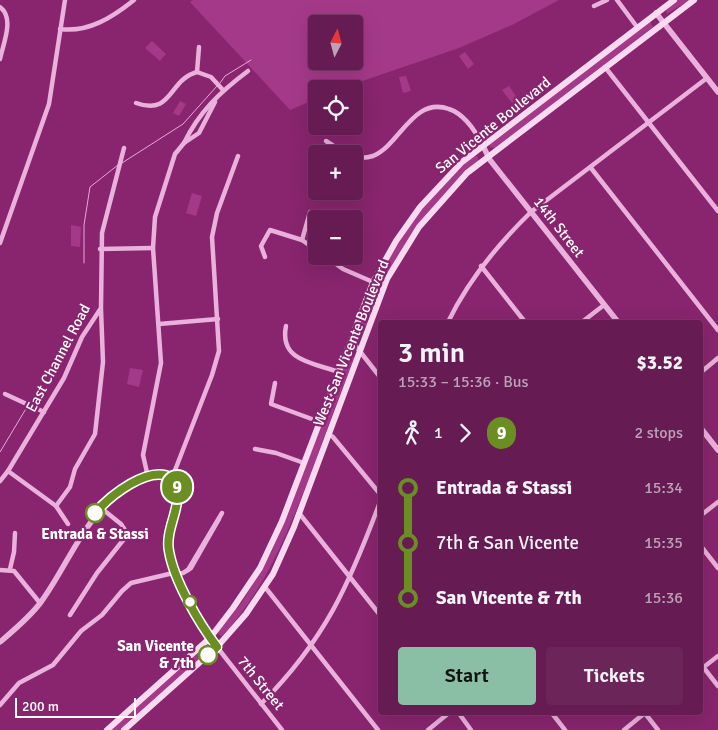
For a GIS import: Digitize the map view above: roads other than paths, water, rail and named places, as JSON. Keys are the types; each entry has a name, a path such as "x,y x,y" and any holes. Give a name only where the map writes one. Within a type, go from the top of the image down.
{"main road":[{"name":"San Vicente Boulevard","path":"107,730 210,638 260,568 282,521 373,282 396,240 420,207 452,171 674,0"},
{"name":"West San Vicente Boulevard","path":"124,730 217,647 246,614 265,587 287,544 387,279 408,242 444,196 488,156 694,0"}],"street":[{"path":"0,243 49,104 65,0"},
{"path":"60,29 77,30 90,26 110,18 134,0"},
{"path":"594,6 607,0"},
{"path":"617,0 637,27"},
{"path":"0,7 7,17 7,30 0,59"},
{"path":"656,13 718,92"},
{"path":"197,72 199,47"},
{"path":"605,67 718,211"},
{"path":"184,143 199,133 223,90 248,71"},
{"path":"136,103 152,107 162,104 186,76 197,72 211,77 223,90"},
{"path":"449,320 459,299 481,266 505,237 531,212 708,78"},
{"path":"148,477 143,455 161,363 153,228 175,154 184,143 200,114 215,102"},
{"path":"363,157 378,153 419,113 435,107 446,108 458,114 465,120 483,146"},
{"path":"326,141 332,145"},
{"name":"14th Street","path":"483,146 488,156 616,320"},
{"name":"East Channel Road","path":"0,480 8,472 64,378 82,337 101,308 100,249 105,214 124,148"},
{"path":"0,642 40,603 100,507 124,488 148,477 162,474 172,478 219,350 213,226 238,156"},
{"path":"591,168 718,330"},
{"path":"302,240 308,219"},
{"path":"265,257 262,246 270,230 302,240 308,244"},
{"path":"100,249 153,248"},
{"path":"337,265 373,282"},
{"path":"481,266 523,320"},
{"path":"585,320 604,305"},
{"path":"56,506 70,487 75,469 95,434 103,362 101,308"},
{"path":"159,324 218,319"},
{"path":"286,326 284,344 292,354 339,372"},
{"path":"351,340 378,375"},
{"path":"703,370 718,358"},
{"path":"275,383 271,404 320,422"},
{"path":"5,394 44,412"},
{"path":"703,431 718,450"},
{"path":"328,434 333,437 378,492"},
{"path":"255,449 276,453 304,463"},
{"path":"8,472 56,506 68,524"},
{"name":"7th Street","path":"172,478 178,489 179,499 170,528 168,544 177,574 210,638 281,730"},
{"path":"703,514 718,502"},
{"path":"70,615 97,573 124,539 125,530 121,524 100,507"},
{"path":"262,704 288,677 312,646 351,578 378,507"},
{"path":"0,705 19,683 52,664 81,631 102,615 132,583 138,580 187,571 222,513"},
{"path":"299,513 378,612"},
{"path":"10,569 14,552 15,532"},
{"path":"703,549 718,568"},
{"path":"0,570 10,569 14,571 40,603"},
{"path":"265,587 378,730"},
{"path":"703,666 718,656"},
{"path":"703,669 718,686"},
{"path":"428,730 446,715"},
{"path":"460,715 471,730"},
{"path":"553,715 565,730"},
{"path":"624,730 643,715"},
{"path":"647,715 658,730"}],"waterway":[{"path":"220,83 225,76 251,60"},
{"path":"122,163 183,124 217,86"},
{"path":"84,263 84,225 90,187 118,165"},
{"path":"30,403 37,391"},
{"path":"0,452 27,407"}],"place":[{"name":"Entrada & Stassi","path":"95,513"},
{"name":"San Vicente & 7th","path":"208,655"}]}
